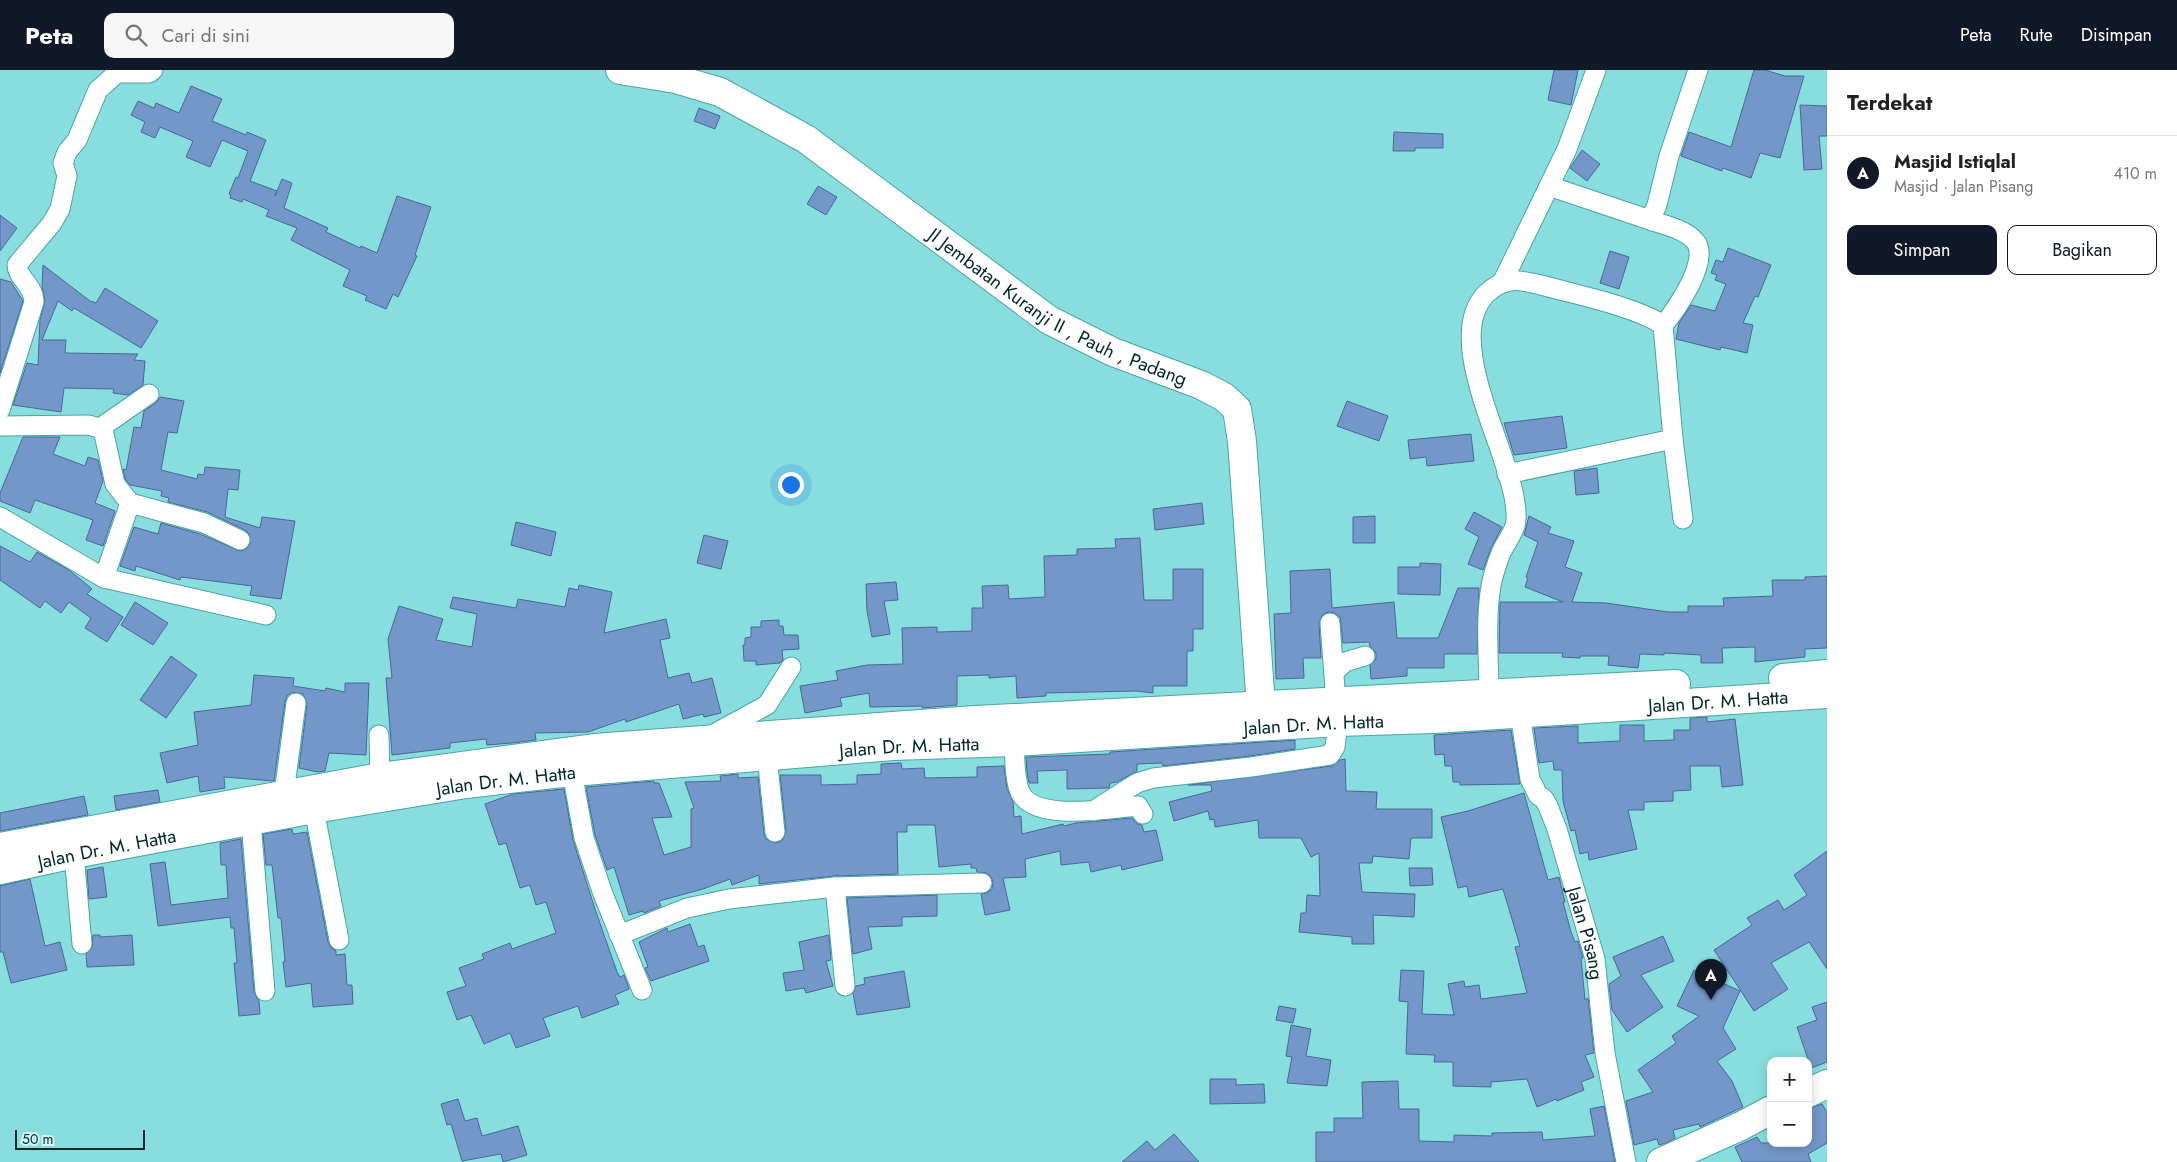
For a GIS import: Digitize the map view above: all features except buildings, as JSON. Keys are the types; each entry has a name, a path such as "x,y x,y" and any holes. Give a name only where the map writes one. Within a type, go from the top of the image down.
{"main road":[{"name":"Jl Jembatan Kuranji II , Pauh , Padang","path":"620,70 676,79 720,92 806,139 1049,320 1113,352 1201,385 1224,397 1237,409 1242,441 1261,706"},
{"name":"Jalan Dr. M. Hatta","path":"0,870 74,854 314,809 377,785 466,784 572,772 893,746 1014,742 1337,712 1489,695 1827,674"},
{"name":"Jalan Dr. M. Hatta","path":"0,847 284,794 377,785 594,748 975,720 1261,706 1337,712 1520,714 1827,694"},
{"path":"1812,1091 1827,1084"},
{"path":"1661,1162 1767,1112"}],"street":[{"path":"0,410 34,302 29,284 18,272 17,265 52,223 60,209 67,176 63,162 67,152 77,140 98,90 116,73 148,73 153,70"},
{"path":"1489,695 1488,626 1490,592 1501,553 1515,525 1515,502 1472,360 1470,332 1479,302 1487,293 1503,281 1567,149 1596,70"},
{"path":"1650,220 1657,206 1669,156 1698,70"},
{"path":"1549,186 1650,220 1686,234 1696,242 1701,258 1682,302 1663,326 1673,440 1683,519"},
{"path":"1503,281 1529,282 1598,301 1642,315 1663,326"},
{"path":"100,428 149,394"},
{"path":"0,426 88,425 100,428 104,434 115,484 130,503 204,522 240,540"},
{"path":"1507,474 1673,440"},
{"path":"104,578 130,503"},
{"path":"0,517 104,578 266,615"},
{"path":"1092,811 1137,783 1152,778 1251,767 1330,755 1335,747 1337,712 1330,623"},
{"path":"1334,672 1345,662 1365,656"},
{"path":"705,739 767,705 791,667"},
{"path":"284,794 296,703"},
{"name":"Jalan Pisang","path":"1520,714 1530,779 1538,795 1544,799 1548,806 1557,829 1594,959 1605,1053 1626,1162"},
{"path":"377,785 379,735"},
{"path":"1014,742 1017,782 1021,794 1026,800 1036,805 1053,809 1092,811 1138,806 1143,814"},
{"path":"767,756 775,832"},
{"path":"572,772 584,838 619,935 642,990"},
{"path":"314,809 339,940"},
{"path":"252,822 265,991"},
{"path":"74,854 82,944"},
{"path":"619,935 687,908 729,899 835,888 982,884"},
{"path":"835,888 845,986"}],"place":[{"name":"Masjid Istiqlal","path":"1711,1000"}]}
